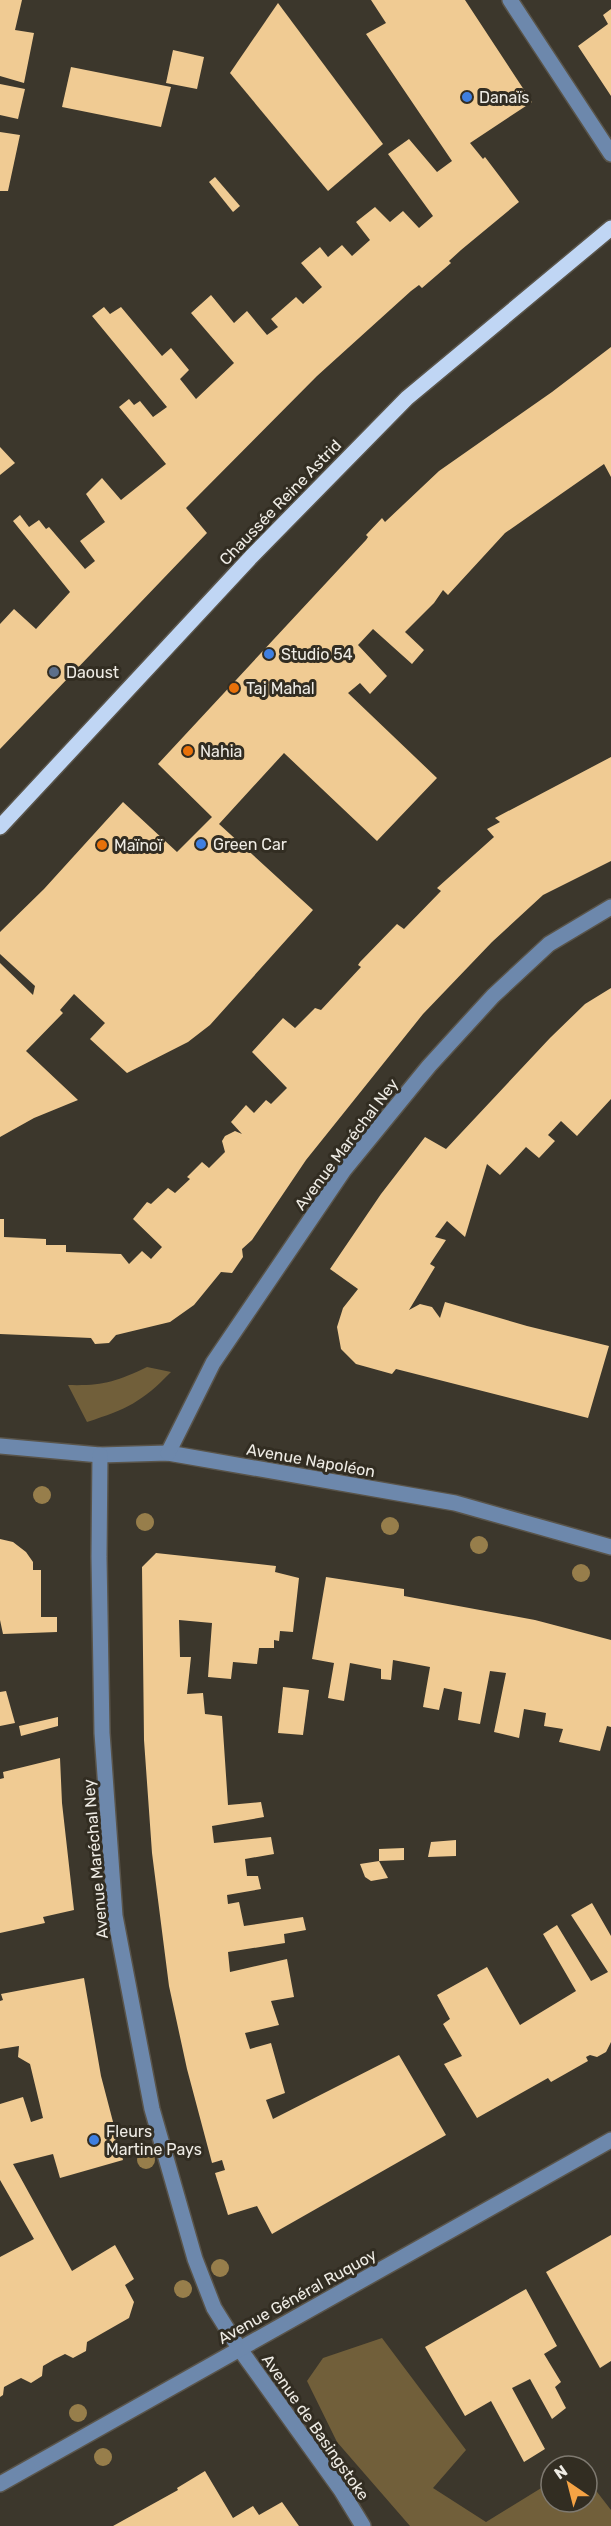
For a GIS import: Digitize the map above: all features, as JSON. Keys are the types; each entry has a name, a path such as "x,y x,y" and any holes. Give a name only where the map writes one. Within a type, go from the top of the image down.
{"main road":[{"name":"Chaussée Reine Astrid","path":"0,827 251,557 407,398 611,228"}],"street":[{"path":"510,0 611,154"},
{"name":"Avenue Maréchal Ney","path":"168,1453 213,1363 344,1170 429,1066 493,996 549,944 611,907"},
{"name":"Avenue Napoléon","path":"0,1446 100,1455 168,1453 455,1503 611,1546"},
{"name":"Avenue Maréchal Ney","path":"100,1455 102,1733 115,1916 152,2109 195,2259 214,2308 240,2348"},
{"name":"Avenue Général Ruquoy","path":"0,2484 611,2140"},
{"name":"Avenue de Basingstoke","path":"240,2348 341,2490 363,2526"}],"shaded area":[{"path":"147,1367 171,1372 142,1398 113,1413 87,1422 68,1385 108,1382"},
{"path":"382,2338 466,2450 433,2488 486,2522 539,2489 539,2514 599,2514 599,2494 611,2510 611,2526 410,2526 337,2442 307,2381 323,2358"}],"building":[{"path":"0,0 22,0 15,30 34,33 24,83 0,76"},
{"path":"371,0 465,0 532,102 470,143 483,159 485,157 519,202 461,250 449,261 451,263 422,288 419,285 411,291 317,376 186,508 207,533 0,749 0,624 14,609 36,629 70,592 13,521 20,515 29,527 39,520 46,529 49,527 85,569 95,561 80,541 105,522 86,494 102,478 121,500 166,464 119,407 129,399 134,405 140,401 153,417 167,407 92,316 104,307 110,314 121,307 162,356 171,348 189,370 180,379 196,399 234,363 191,313 211,295 234,323 247,311 267,335 278,327 271,319 296,297 303,304 322,287 301,263 320,247 328,257 342,245 352,256 370,240 356,222 375,207 390,222 403,211 419,228 433,216 388,154 409,139 437,172 452,161 366,34 386,23"},
{"path":"278,3 383,144 328,191 230,73"},
{"path":"611,9 611,96 578,46 608,24 603,15"},
{"path":"173,50 204,57 197,89 166,83"},
{"path":"71,67 171,87 161,127 62,107"},
{"path":"0,84 25,89 18,119 0,115"},
{"path":"0,132 20,135 8,191 0,191"},
{"path":"215,177 240,206 233,212 209,182"},
{"path":"611,347 611,477 604,464 505,533 448,595 443,590 434,603 405,632 424,650 412,664 373,629 358,645 387,676 370,694 360,683 348,693 437,778 377,841 284,753 219,824 313,910 210,1025 188,1042 127,1073 90,1039 105,1023 74,994 60,1010 63,1013 26,1051 78,1100 34,1118 0,1137 0,963 33,995 35,986 0,954 0,932 44,889 123,802 177,852 212,817 158,764 366,540 368,537 366,535 382,518 385,522 439,471 552,392"},
{"path":"0,447 15,463 0,475"},
{"path":"611,757 611,861 543,895 492,942 423,1014 306,1160 252,1240 242,1249 243,1257 232,1273 221,1272 194,1305 170,1322 116,1335 109,1343 95,1344 91,1338 0,1334 0,1219 4,1219 4,1237 46,1239 46,1245 66,1245 66,1252 121,1254 129,1264 142,1251 151,1259 162,1247 133,1219 147,1202 151,1204 168,1188 175,1193 190,1179 187,1177 202,1162 209,1168 225,1152 222,1141 225,1136 235,1131 242,1134 231,1122 246,1105 254,1113 266,1100 271,1104 287,1088 252,1052 283,1018 295,1028 315,1008 321,1010 361,967 358,965 360,962 397,924 404,929 441,891 437,888 494,837 487,829 500,822 495,818"},
{"path":"611,988 611,1099 577,1136 561,1121 548,1135 555,1141 539,1158 526,1147 500,1175 487,1164 465,1237 447,1221 435,1237 446,1240 430,1264 435,1267 409,1310 420,1304 432,1307 440,1318 445,1302 527,1326 609,1346 588,1418 396,1369 392,1374 356,1364 341,1349 337,1327 343,1308 358,1289 330,1269 381,1194 425,1137 446,1149 550,1038 585,1004"},
{"path":"0,1539 13,1542 26,1552 33,1562 33,1570 41,1570 41,1617 57,1617 57,1632 3,1634 0,1620"},
{"path":"156,1553 276,1566 275,1572 299,1578 293,1632 280,1631 279,1641 274,1640 274,1648 259,1648 257,1664 233,1662 231,1679 208,1677 212,1623 179,1620 180,1657 191,1657 187,1694 203,1693 205,1714 222,1716 228,1805 261,1802 264,1817 212,1826 214,1843 271,1837 274,1854 245,1859 247,1876 258,1876 261,1889 227,1895 228,1904 239,1902 244,1926 303,1917 306,1930 284,1934 285,1943 228,1952 230,1972 287,1959 294,1997 271,2001 279,2025 245,2033 250,2049 271,2043 285,2093 266,2100 273,2119 399,2055 446,2135 272,2234 257,2206 228,2215 215,2173 225,2170 222,2160 212,2163 187,2069 169,1986 152,1853 144,1740 142,1567"},
{"path":"326,1577 404,1589 404,1596 535,1620 611,1640 611,1727 607,1726 600,1751 559,1742 563,1729 544,1726 546,1713 524,1709 519,1738 494,1732 506,1673 490,1671 480,1724 458,1720 462,1692 444,1688 439,1710 423,1707 430,1667 393,1660 391,1680 381,1679 381,1669 350,1663 344,1701 328,1698 334,1663 312,1659"},
{"path":"283,1687 309,1690 303,1735 278,1733"},
{"path":"6,1691 15,1723 0,1726 0,1692"},
{"path":"58,1717 58,1726 21,1736 19,1726"},
{"path":"60,1758 62,1803 74,1910 43,1917 45,1923 0,1933 0,1779 4,1778 3,1772"},
{"path":"456,1840 456,1856 428,1857 431,1842"},
{"path":"404,1848 404,1860 379,1861 379,1849"},
{"path":"379,1861 388,1878 371,1881 365,1877 360,1864"},
{"path":"592,1903 611,1936 611,2042 606,2052 597,2057 590,2055 586,2057 588,2061 551,2082 548,2078 477,2118 444,2064 462,2056 443,2024 450,2019 437,1995 487,1967 520,2025 576,1991 543,1934 557,1925 591,1981 608,1972 571,1915"},
{"path":"84,1978 101,2076 123,2160 60,2178 53,2154 13,2164 72,2271 115,2245 134,2279 125,2285 134,2302 129,2318 87,2342 86,2351 73,2358 65,2354 55,2359 43,2366 42,2376 31,2383 21,2378 4,2387 3,2395 0,2397 0,2257 34,2239 0,2180 0,2104 23,2097 31,2122 43,2118 30,2064 18,2057 19,2046 0,2049 0,2001 3,2000 1,1994"},
{"path":"611,2235 611,2361 600,2368 546,2272"},
{"path":"526,2289 557,2346 544,2354 561,2382 555,2387 566,2408 552,2419 530,2379 512,2388 545,2449 524,2462 491,2401 465,2416 425,2347"},
{"path":"205,2471 233,2518 253,2506 259,2515 282,2502 299,2526 113,2526 178,2490 177,2488"}],"place":[{"name":"Danaïs","path":"467,97"},
{"name":"Studio 54","path":"269,654"},
{"name":"Daoust","path":"54,672"},
{"name":"Taj Mahal","path":"234,688"},
{"name":"Nahia","path":"188,751"},
{"name":"Green Car","path":"201,844"},
{"name":"Maïnoï","path":"102,845"},
{"name":"Fleurs Martine Pays","path":"94,2140"}]}
